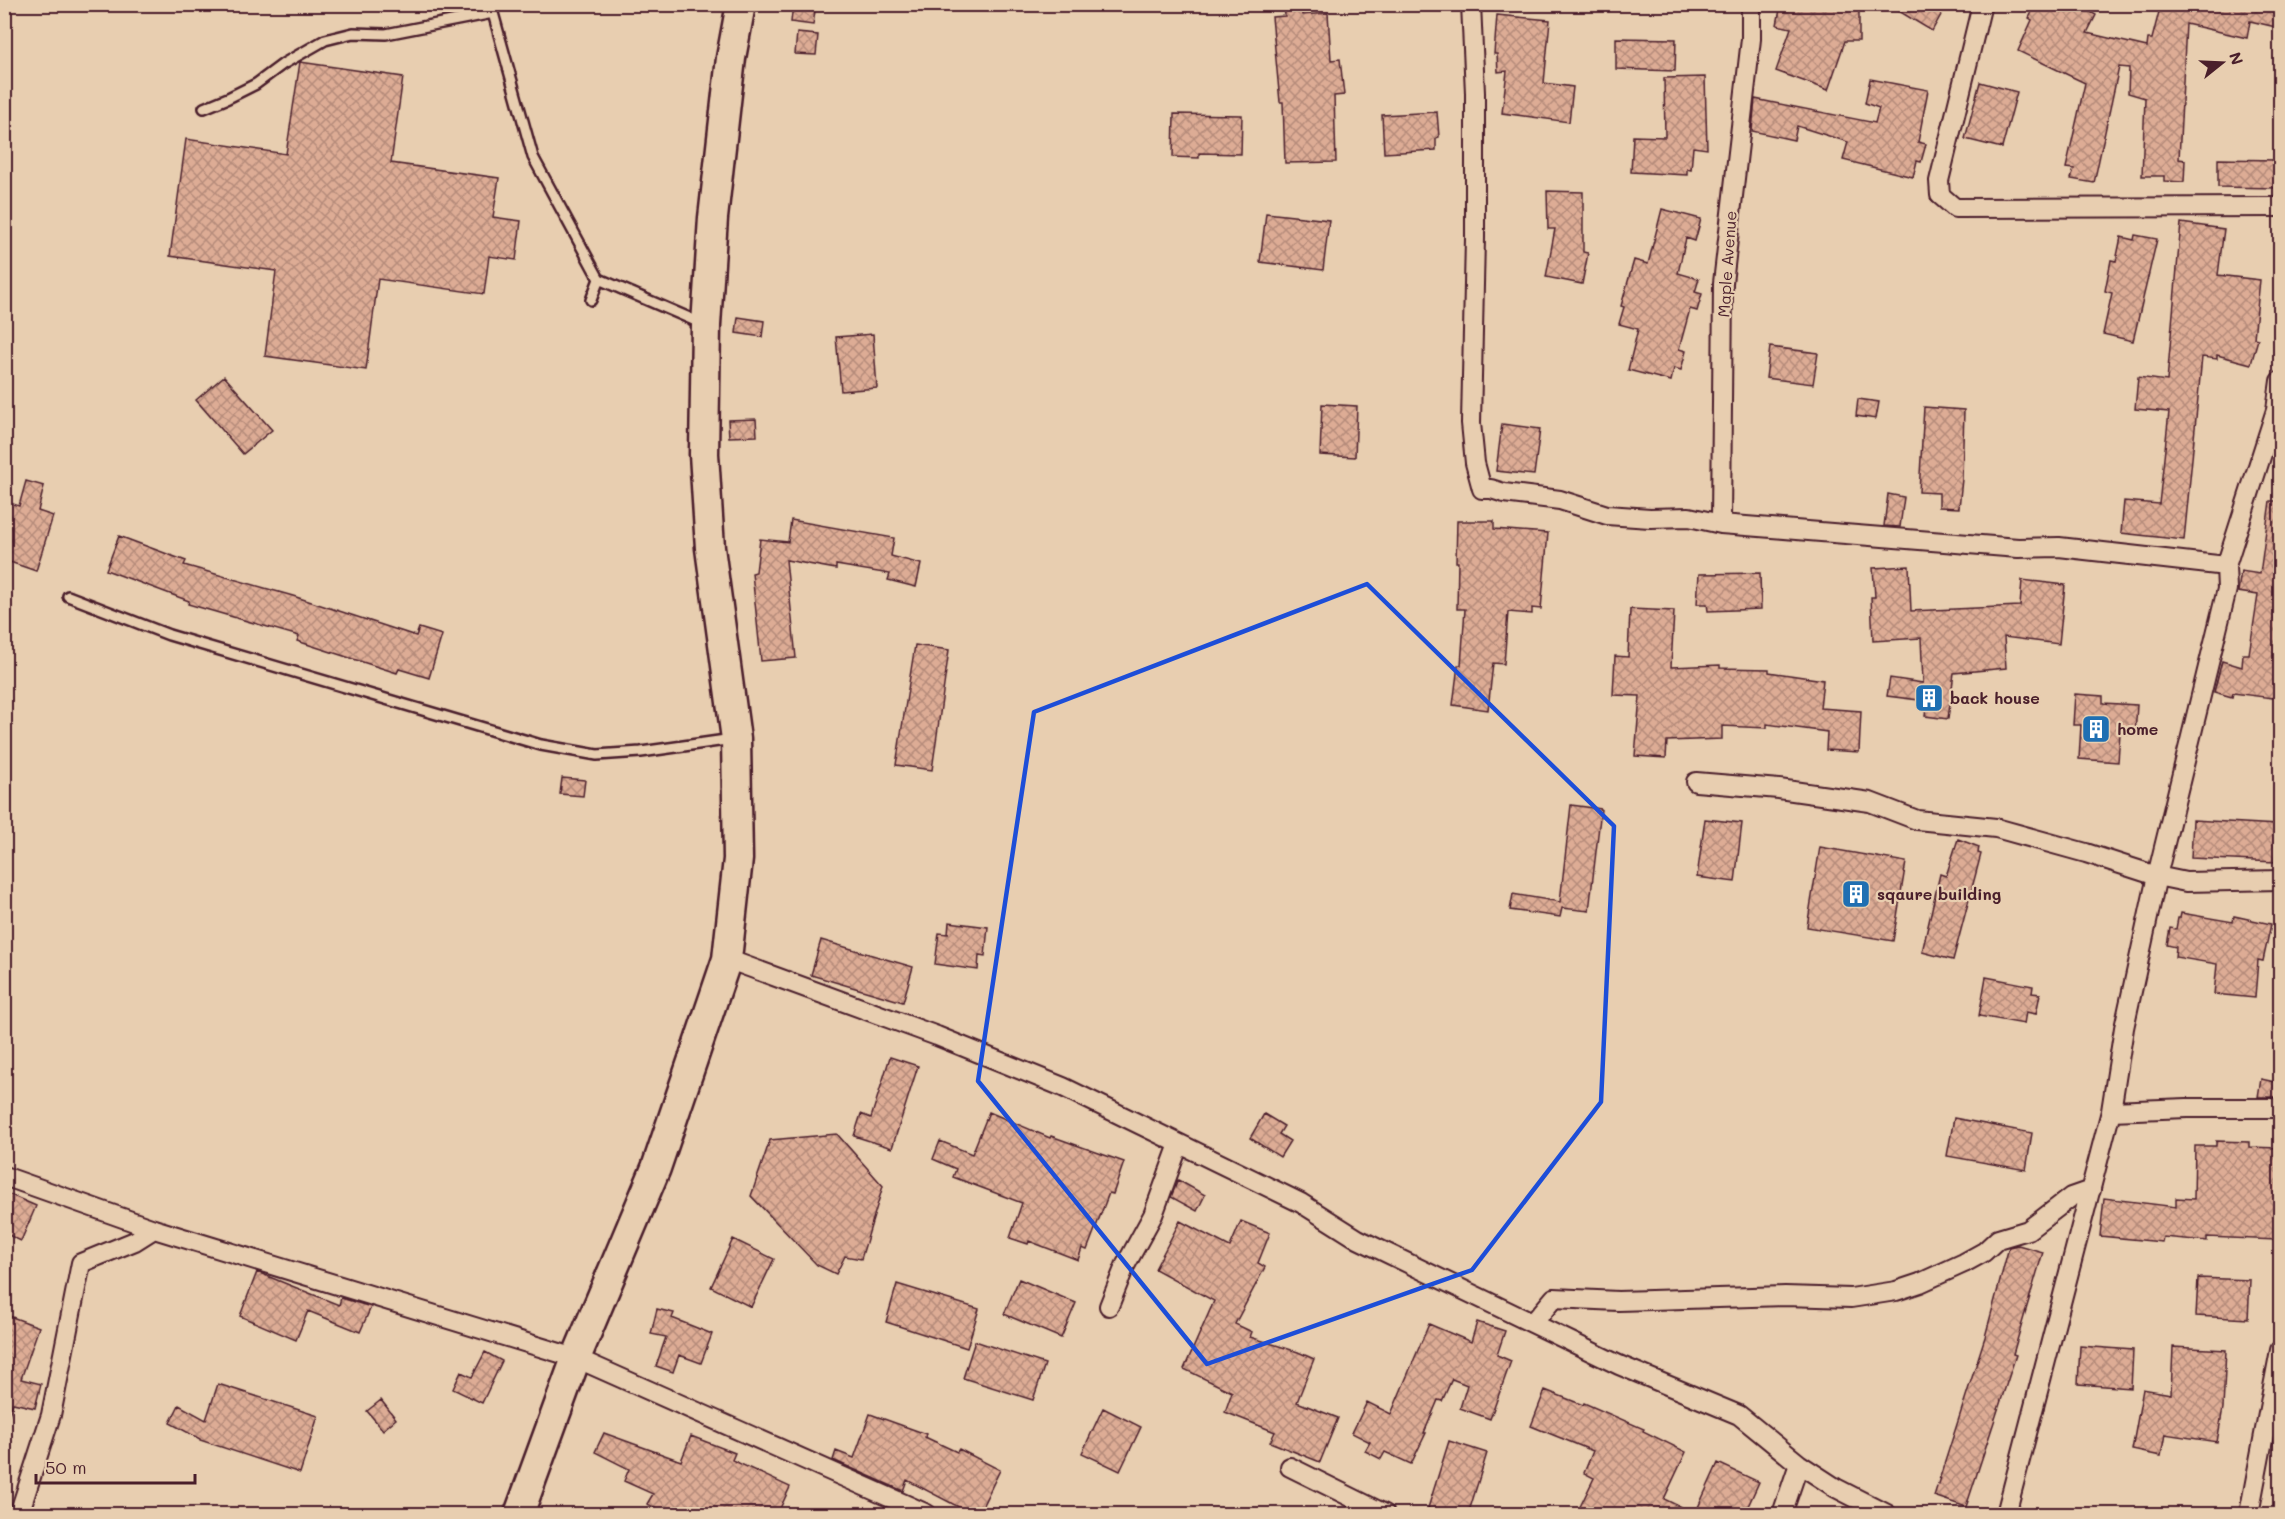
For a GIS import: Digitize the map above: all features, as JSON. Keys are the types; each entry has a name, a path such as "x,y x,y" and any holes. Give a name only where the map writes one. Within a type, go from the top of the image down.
{"main road":[{"path":"519,1515 576,1358 656,1167 727,958 738,859 736,739 710,548 704,454 706,325 721,140 731,58 741,4"}],"street":[{"path":"1471,4 1475,93 1471,423 1475,464 1482,489 1491,489 1504,494 1560,500 1607,515 1650,518 1689,517 1721,524 2018,548 2059,547 2226,566"},
{"name":"Maple Avenue","path":"1721,524 1723,283 1751,39 1751,4"},
{"path":"1982,4 1939,181 1940,195 1954,208 2280,207"},
{"path":"2006,1515 2111,1111 2124,1028 2157,876 2227,589 2226,566 2276,410 2280,381"},
{"path":"1696,782 1779,789 1870,802 1917,820 1996,828 2157,876 2186,882 2280,880"},
{"path":"727,958 938,1036 1063,1087 1301,1203 1359,1239 1618,1365 1739,1415 1799,1464 1836,1488 1887,1515"},
{"path":"2111,1111 2280,1108"},
{"path":"1109,1306 1125,1266 1153,1215 1179,1144"},
{"path":"4,1176 154,1229 576,1358 927,1515"},
{"path":"1533,1323 1554,1298 1618,1301 1785,1296 1851,1298 1896,1291 1964,1263 1984,1252 1998,1239 2028,1230 2072,1197 2091,1190"},
{"path":"19,1515 51,1415 81,1263 135,1241 154,1229"},
{"path":"2248,1515 2280,1350"},
{"path":"1782,1515 1799,1464"},
{"path":"1290,1467 1384,1515"}],"lane":[{"path":"204,108 228,99 256,84 283,64 325,40 353,33 386,34 493,13 532,157 599,279 706,325"},
{"path":"591,300 599,279"},
{"path":"68,596 169,635 541,745 597,755 641,752 736,739"}],"highlighted area":[{"path":"1367,584 1614,826 1601,1102 1472,1270 1207,1364 978,1081 1034,712"}],"building":[{"path":"793,4 816,4 813,25 791,22"},
{"path":"1284,4 1301,4 1302,15 1328,13 1331,60 1340,59 1344,95 1334,96 1336,162 1285,163 1283,102 1280,102 1272,17 1285,16"},
{"path":"1781,4 1859,4 1859,41 1845,41 1828,90 1776,71 1791,28 1777,25"},
{"path":"1887,4 1947,4 1932,31"},
{"path":"2036,4 2076,4 2096,15 2087,33 2147,47 2148,39 2152,39 2161,4 2280,4 2280,28 2250,21 2247,38 2186,24 2179,159 2185,160 2184,182 2164,181 2164,176 2142,176 2145,98 2128,93 2129,68 2119,67 2094,183 2071,179 2074,169 2066,168 2085,83 2018,51 2032,20 2029,18"},
{"path":"1497,15 1550,20 1544,83 1573,87 1569,122 1502,113 1507,71 1498,72 1497,54 1494,54"},
{"path":"797,33 818,35 816,55 795,54"},
{"path":"1616,38 1676,39 1675,71 1616,69"},
{"path":"300,62 403,77 391,163 499,178 493,217 521,221 516,260 489,256 484,294 378,279 366,370 265,356 276,271 170,256 186,139 286,154"},
{"path":"1705,77 1707,149 1693,147 1691,170 1687,169 1687,175 1631,172 1633,136 1665,137 1664,78"},
{"path":"1870,79 1928,90 1918,142 1926,144 1921,162 1917,161 1913,177 1843,160 1848,142 1797,126 1794,140 1752,131 1755,99 1875,123 1879,108 1865,103"},
{"path":"1980,82 2017,92 2002,148 1965,139"},
{"path":"1437,112 1439,137 1436,138 1436,150 1384,153 1382,115"},
{"path":"1174,114 1242,115 1241,154 1199,153 1199,158 1173,157"},
{"path":"2218,159 2276,160 2276,188 2218,187"},
{"path":"1547,191 1583,192 1583,252 1588,253 1582,284 1546,277 1555,229 1548,229"},
{"path":"1662,209 1701,219 1695,241 1686,238 1678,273 1699,279 1695,292 1702,294 1697,311 1690,309 1679,349 1686,351 1681,370 1674,368 1671,381 1628,370 1638,329 1619,324 1624,307 1621,306 1634,260 1648,264"},
{"path":"1266,213 1329,220 1323,270 1260,262"},
{"path":"2181,223 2224,229 2218,275 2260,280 2254,338 2258,339 2251,364 2217,355 2217,359 2202,357 2184,540 2121,533 2124,501 2159,504 2169,412 2135,409 2138,377 2167,381"},
{"path":"2135,235 2157,239 2133,341 2103,334 2112,293 2105,291 2111,260 2116,261 2121,237 2134,240"},
{"path":"738,317 764,321 762,337 736,333"},
{"path":"873,334 877,388 841,391 836,337"},
{"path":"1770,347 1818,353 1813,384 1766,378"},
{"path":"224,376 272,430 243,454 196,400"},
{"path":"1858,399 1879,402 1876,419 1856,416"},
{"path":"1322,404 1357,406 1355,457 1320,455"},
{"path":"1924,407 1964,410 1959,508 1939,507 1939,493 1919,492"},
{"path":"756,419 757,436 729,437 728,420"},
{"path":"1502,424 1540,429 1534,475 1496,471"},
{"path":"26,481 44,486 38,511 53,516 36,571 4,560 4,520 10,503 19,506"},
{"path":"1888,494 1904,497 1900,527 1884,526"},
{"path":"2270,501 2280,501 2280,699 2233,693 2232,697 2214,692 2222,661 2242,667 2243,654 2249,654 2258,595 2238,592 2241,571 2260,574"},
{"path":"791,520 894,538 891,556 921,564 916,587 888,580 890,574 836,565 836,569 786,560 796,658 761,661 752,573 756,572 760,539 788,542"},
{"path":"1457,521 1494,521 1494,529 1548,533 1541,609 1532,608 1532,614 1508,612 1504,664 1493,663 1488,710 1453,705 1458,665 1461,665 1465,609 1457,609"},
{"path":"119,536 186,561 184,565 293,596 416,636 419,628 442,635 429,678 399,669 397,673 297,641 299,636 188,604 189,601 106,570"},
{"path":"1909,566 1911,611 2020,606 2022,580 2065,585 2059,644 2004,637 2006,668 1954,673 1948,719 1925,716 1927,701 1887,696 1890,678 1923,683 1921,638 1873,641 1871,597 1875,597 1873,568"},
{"path":"1760,573 1761,609 1708,611 1707,604 1697,604 1699,574"},
{"path":"1630,609 1674,611 1671,667 1720,665 1720,668 1769,669 1769,672 1823,680 1820,708 1861,711 1859,752 1826,750 1827,732 1767,724 1767,728 1722,726 1722,739 1667,741 1666,758 1635,756 1640,696 1613,695 1615,656 1628,657"},
{"path":"915,645 949,650 932,770 896,765"},
{"name":"home","path":"2075,694 2103,696 2103,703 2137,705 2135,735 2120,733 2118,762 2079,759 2081,725 2073,725"},
{"path":"562,778 585,780 583,796 560,794"},
{"path":"1571,805 1601,809 1589,911 1562,908 1560,917 1510,910 1513,894 1560,902"},
{"path":"1705,819 1742,823 1735,882 1697,877"},
{"path":"2193,820 2277,825 2275,862 2191,858"},
{"path":"1958,839 1979,847 1978,853 1981,854 1953,960 1922,952 1940,874 1946,876"},
{"name":"sqaure building","path":"1820,847 1906,862 1893,941 1807,927"},
{"path":"2181,913 2233,922 2234,916 2271,924 2263,961 2258,960 2255,998 2214,994 2217,964 2175,957 2176,947 2167,945 2170,928 2176,929"},
{"path":"949,922 988,927 985,956 979,955 978,970 935,964 939,933 948,934"},
{"path":"821,940 913,967 903,1002 811,975"},
{"path":"1986,977 2033,986 2032,993 2040,994 2036,1014 2026,1012 2024,1024 1979,1016"},
{"path":"890,1057 918,1066 892,1148 854,1136 861,1114 871,1118"},
{"path":"2261,1079 2280,1083 2280,1097 2258,1097"},
{"path":"989,1112 1050,1138 1051,1136 1124,1162 1113,1194 1109,1193 1087,1250 1082,1248 1078,1260 1029,1241 1028,1244 1010,1238 1022,1203 953,1177 956,1169 933,1159 940,1141 972,1154"},
{"path":"1264,1114 1284,1126 1279,1134 1290,1141 1280,1157 1250,1138"},
{"path":"1954,1118 2032,1133 2026,1170 1947,1156"},
{"path":"837,1134 883,1186 861,1259 845,1256 836,1274 817,1265 751,1196 770,1140"},
{"path":"2216,1141 2249,1142 2249,1147 2278,1148 2277,1240 2207,1237 2207,1241 2163,1237 2162,1242 2100,1236 2104,1198 2176,1207 2176,1198 2194,1199 2195,1146 2216,1146"},
{"path":"1178,1180 1205,1195 1197,1211 1171,1197"},
{"path":"4,1192 36,1206 21,1241 4,1233"},
{"path":"1180,1221 1230,1247 1241,1221 1270,1233 1258,1263 1265,1267 1235,1324 1252,1332 1250,1337 1314,1359 1297,1402 1338,1418 1320,1462 1270,1442 1275,1432 1225,1412 1232,1392 1184,1369 1214,1301 1155,1269"},
{"path":"733,1239 774,1259 751,1307 711,1287"},
{"path":"2018,1245 2043,1252 2013,1354 2016,1355 1966,1507 1934,1496 1985,1337 2009,1247"},
{"path":"257,1272 339,1305 341,1298 371,1307 360,1332 308,1311 296,1340 240,1316"},
{"path":"2198,1278 2250,1280 2248,1319 2196,1316"},
{"path":"1019,1279 1076,1303 1061,1338 1004,1314"},
{"path":"897,1284 979,1309 967,1348 886,1322"},
{"path":"657,1309 674,1313 672,1318 712,1334 701,1363 679,1355 673,1372 656,1366 666,1337 651,1334"},
{"path":"4,1314 39,1327 21,1379 41,1384 35,1408 13,1403 7,1419 4,1419"},
{"path":"1477,1322 1505,1331 1497,1355 1511,1361 1490,1419 1460,1408 1467,1385 1452,1379 1442,1401 1438,1400 1411,1464 1385,1452 1381,1459 1365,1451 1370,1442 1352,1433 1367,1402 1391,1414 1429,1324 1471,1342"},
{"path":"975,1341 1045,1364 1033,1400 963,1378"},
{"path":"2080,1346 2133,1350 2131,1388 2078,1384"},
{"path":"2173,1347 2226,1350 2223,1408 2217,1442 2165,1434 2161,1456 2132,1450 2143,1389 2171,1394"},
{"path":"485,1352 502,1361 482,1403 453,1389 461,1372 472,1377"},
{"path":"218,1384 318,1416 300,1473 200,1440 170,1423 179,1405 206,1420"},
{"path":"1545,1390 1583,1405 1584,1403 1644,1429 1643,1431 1686,1452 1664,1499 1695,1514 1718,1463 1759,1482 1744,1515 1576,1515 1594,1478 1584,1473 1593,1451 1531,1426"},
{"path":"381,1400 396,1419 383,1430 367,1411"},
{"path":"1103,1408 1141,1427 1120,1471 1082,1453"},
{"path":"870,1414 926,1434 925,1437 957,1452 959,1449 1000,1470 978,1515 907,1480 903,1491 833,1460 836,1451 854,1458"},
{"path":"604,1433 681,1461 691,1436 735,1453 732,1460 790,1487 777,1515 673,1515 647,1504 653,1494 624,1481 629,1469 595,1452"},
{"path":"1449,1441 1487,1453 1468,1515 1448,1515 1428,1508"}],"place":[{"name":"back house","path":"1929,698"},
{"name":"home","path":"2096,729"},
{"name":"sqaure building","path":"1856,894"}]}
